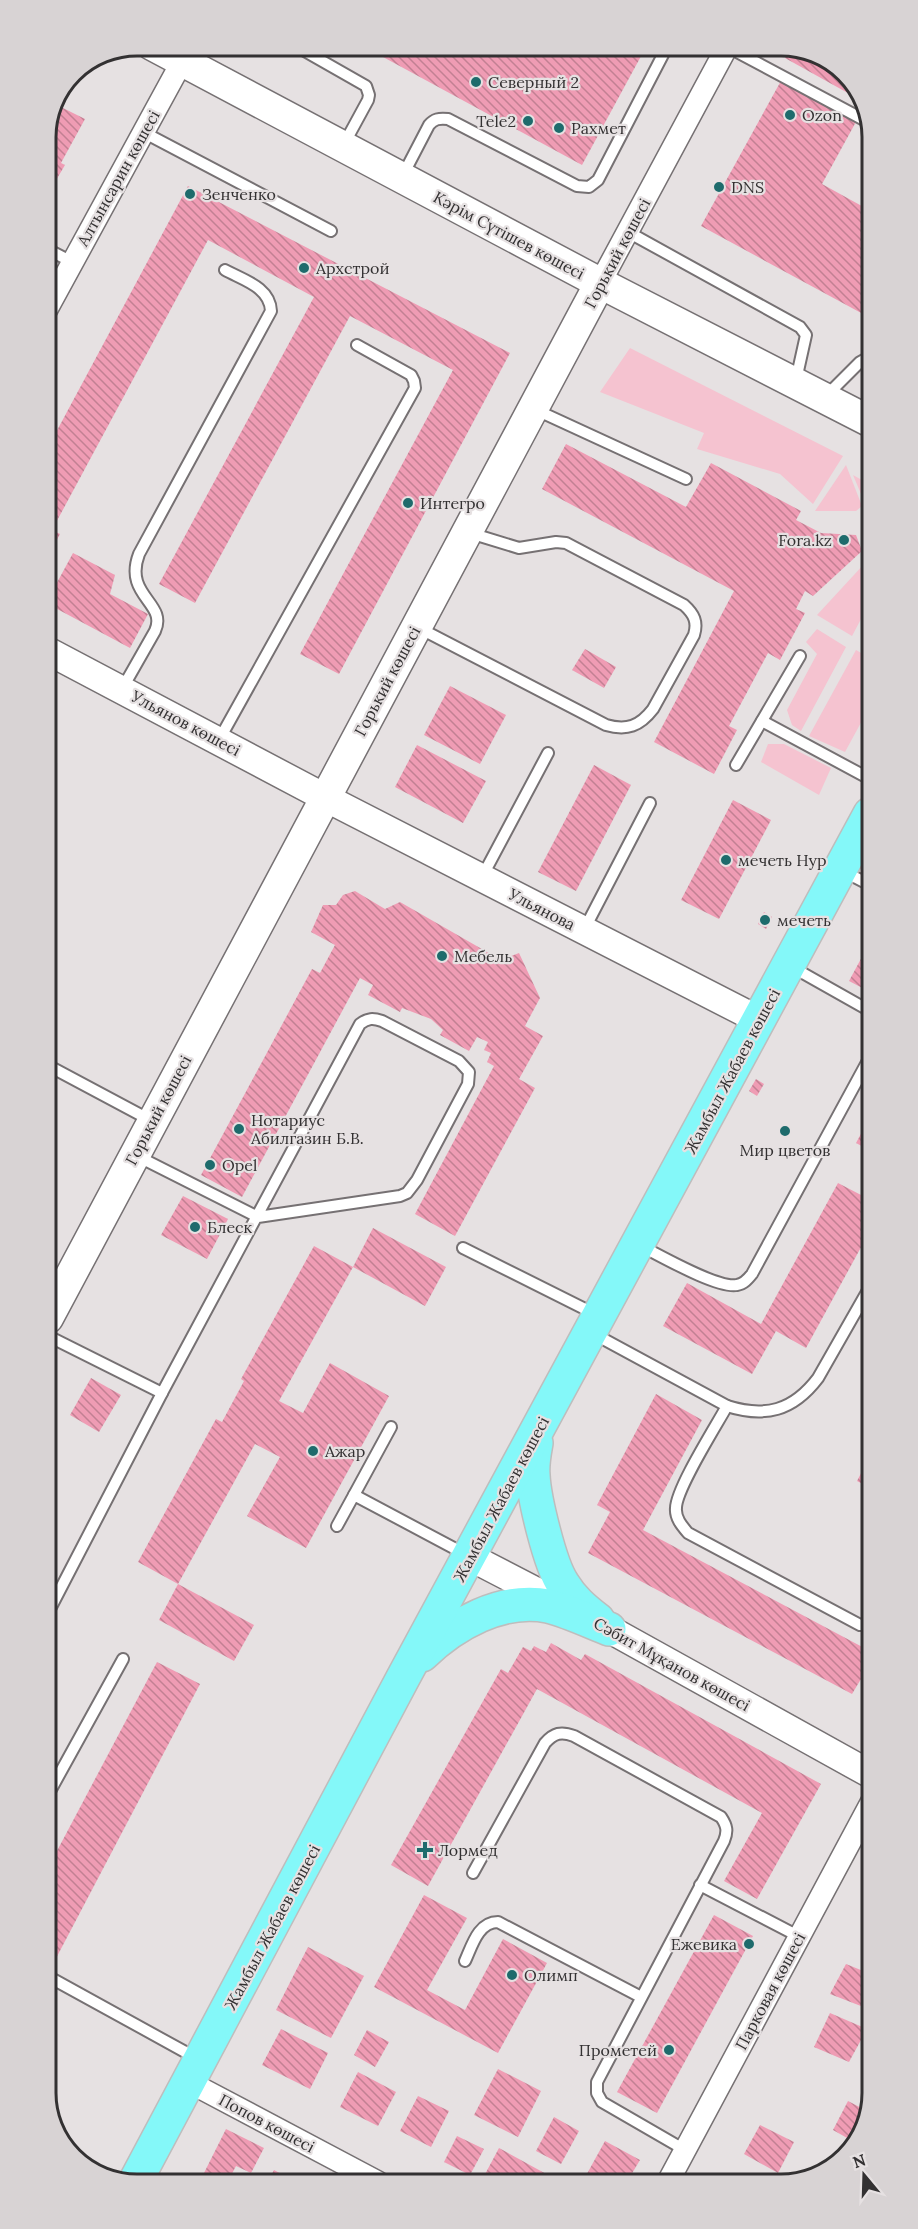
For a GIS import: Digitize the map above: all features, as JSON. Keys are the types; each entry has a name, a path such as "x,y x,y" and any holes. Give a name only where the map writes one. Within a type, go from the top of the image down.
{"main road":[{"name":"Кәрім Сүтішев көшесі","path":"192,56 342,147 862,417"},
{"name":"Горький көшесі","path":"56,1302 600,283"},
{"name":"Жамбыл Жабаев көшесі","path":"140,2173 404,1676 862,829"},
{"path":"538,1430 533,1459 534,1489 553,1563 571,1596 582,1608 609,1629"},
{"path":"404,1676 445,1636 476,1618 497,1610 524,1605 549,1607 609,1629"}],"street":[{"name":"Алтынсарин көшесі","path":"56,292 185,56"},
{"name":"Горький көшесі","path":"600,283 721,56"},
{"name":"Ульянов көшесі","path":"56,655 324,797"},
{"name":"Ульянова","path":"324,797 759,1020"},
{"name":"Сәбит Мұқанов көшесі","path":"470,1557 609,1629 862,1769"},
{"name":"Парковая көшесі","path":"672,2174 862,1821"},
{"name":"Попов көшесі","path":"195,2071 364,2173"}],"lane":[{"path":"313,56 366,86 369,95 342,147"},
{"path":"401,178 432,121 448,119 577,186 589,187 598,180 662,56"},
{"path":"745,56 860,118"},
{"path":"143,132 331,231"},
{"path":"628,232 800,327 806,335 796,383"},
{"path":"56,254 72,262"},
{"path":"122,689 155,631 158,620 155,609 137,585 135,567 139,554 271,311 268,296 261,289 225,270"},
{"path":"219,741 415,388 411,375 357,345"},
{"path":"825,398 862,361"},
{"path":"533,409 686,479"},
{"path":"416,627 606,725 619,729 633,727 646,718 693,635 696,626 695,618 684,604 566,543 546,543 519,548 467,532"},
{"path":"736,765 801,656"},
{"path":"762,721 862,775"},
{"path":"482,878 548,753"},
{"path":"584,930 650,803"},
{"path":"840,869 862,881"},
{"path":"789,965 862,1006"},
{"path":"56,1597 162,1393 258,1217 356,1031 366,1019 374,1018 465,1066 469,1072 468,1084 417,1180 407,1194 392,1198 258,1217 134,1155"},
{"path":"56,1070 152,1121"},
{"path":"639,1245 717,1283 737,1285 746,1281 752,1274 862,1070"},
{"path":"463,1248 727,1406 743,1411 760,1413 780,1409 797,1400 810,1389 862,1301"},
{"path":"56,1340 162,1393"},
{"path":"727,1406 678,1498 676,1513 682,1527 703,1542 860,1625"},
{"path":"337,1526 391,1427"},
{"path":"354,1495 470,1557"},
{"path":"56,1780 123,1659"},
{"path":"473,1873 545,1743 558,1733 565,1733 721,1817 726,1825 727,1833 597,2082 597,2093 602,2102 685,2150"},
{"path":"700,1885 800,1937"},
{"path":"465,1961 484,1926 490,1922 498,1922 641,1997"},
{"path":"56,1982 195,2071"}],"shaded area":[{"path":"630,348 843,456 813,504 780,474 697,449 704,433 600,392"},
{"path":"846,465 862,506 856,511 815,511"},
{"path":"853,475 862,480 862,496"},
{"path":"862,566 862,617 852,636 817,615"},
{"path":"817,629 846,647 801,731 792,725 787,710 817,654 806,642"},
{"path":"856,650 862,653 862,721 845,752 809,736"},
{"path":"768,744 784,744 831,768 819,795 761,762"}],"building":[{"name":"Рахмет","path":"381,56 641,56 582,165"},
{"path":"786,56 798,57 822,66 839,79 850,94 785,58"},
{"path":"782,79 857,120 822,184 862,206 862,313 701,226"},
{"path":"61,107 85,119 61,163 65,165 56,180 56,131"},
{"path":"188,186 510,353 339,674 300,654 453,370 350,316 195,603 159,584 314,297 208,240 56,523 56,432"},
{"path":"566,444 686,507 711,463 801,511 796,520 821,533 856,535 862,551 813,596 805,591 796,609 805,613 780,660 768,653 729,726 737,730 714,774 654,742 734,591 542,489"},
{"path":"73,553 115,575 110,594 148,614 130,648 56,608 56,584"},
{"path":"585,649 616,667 604,688 572,670"},
{"path":"450,686 506,715 480,764 424,735"},
{"path":"417,745 486,781 463,823 395,787"},
{"path":"594,765 631,785 576,891 538,872"},
{"name":"мечеть Нур","path":"733,800 771,820 719,919 681,900"},
{"path":"355,891 385,909 400,902 501,960 519,953 540,998 525,1026 543,1036 519,1079 535,1088 455,1236 415,1214 494,1066 487,1062 491,1053 484,1050 488,1042 477,1037 469,1051 440,1035 443,1030 431,1019 402,1008 400,1012 368,995 373,985 360,978 242,1197 201,1175 312,969 320,973 335,945 311,932 323,905 336,905 343,895"},
{"name":"мечеть","path":"764,912 772,917 766,929 758,924"},
{"path":"862,957 862,988 849,981"},
{"path":"756,1079 764,1084 757,1096 749,1091"},
{"path":"862,1132 862,1146 856,1143"},
{"path":"838,1183 861,1195 862,1193 862,1245 806,1348 776,1331 752,1374 663,1326 687,1283 761,1324"},
{"name":"Блеск","path":"183,1196 228,1219 207,1259 161,1235"},
{"path":"373,1228 446,1267 425,1306 353,1267"},
{"path":"314,1246 353,1267 279,1401 303,1413 330,1363 389,1396 306,1548 247,1516 280,1457 255,1444 178,1584 138,1562 216,1419 222,1422 244,1381 241,1379"},
{"path":"91,1378 121,1395 99,1432 70,1415"},
{"path":"656,1394 702,1420 643,1530 862,1647 862,1680 852,1694 588,1553 610,1512 597,1505"},
{"path":"862,1471 862,1484 857,1481"},
{"path":"178,1584 254,1625 234,1661 159,1620"},
{"path":"551,1643 581,1660 585,1654 821,1784 757,1899 724,1881 762,1813 537,1689 428,1886 391,1865 501,1669 508,1673 523,1647 531,1651 534,1646 546,1652"},
{"path":"157,1662 200,1684 56,1958 56,1853"},
{"name":"Олимп","path":"424,1895 467,1918 427,1990 465,2010 503,1939 547,1963 498,2053 374,1987"},
{"path":"714,1915 753,1936 657,2113 617,2092"},
{"path":"308,1947 364,1976 331,2038 276,2010"},
{"path":"846,1964 862,1971 862,2006 830,1994"},
{"path":"830,2013 862,2027 862,2038 849,2062 814,2047"},
{"path":"281,2029 328,2053 310,2089 262,2065"},
{"path":"367,2030 389,2042 375,2067 354,2055"},
{"path":"498,2069 541,2091 518,2137 474,2115"},
{"path":"358,2072 396,2092 378,2126 340,2107"},
{"path":"418,2096 449,2111 431,2147 400,2131"},
{"path":"848,2101 861,2108 848,2138 833,2130"},
{"path":"554,2117 579,2131 561,2164 536,2151"},
{"path":"760,2125 794,2142 778,2173 744,2154"},
{"path":"226,2129 264,2148 251,2173 236,2166 232,2173 204,2173"},
{"path":"457,2136 484,2149 471,2174 444,2162"},
{"path":"605,2141 640,2160 632,2174 587,2174"},
{"path":"499,2148 546,2174 485,2174"}],"place":[{"name":"Северный 2","path":"476,82"},
{"name":"Ozon","path":"790,115"},
{"name":"Tele2","path":"528,121"},
{"name":"Рахмет","path":"559,128"},
{"name":"DNS","path":"719,187"},
{"name":"Зенченко","path":"190,194"},
{"name":"Архстрой","path":"304,268"},
{"name":"Интегро","path":"408,503"},
{"name":"Fora.kz","path":"844,540"},
{"name":"мечеть Нур","path":"726,860"},
{"name":"мечеть","path":"765,920"},
{"name":"Мебель","path":"442,956"},
{"name":"Нотариус Абилгазин Б.В.","path":"239,1129"},
{"name":"Мир цветов","path":"785,1131"},
{"name":"Opel","path":"210,1165"},
{"name":"Блеск","path":"195,1227"},
{"name":"Ажар","path":"313,1451"},
{"name":"Лормед","path":"425,1850"},
{"name":"Ежевика","path":"749,1944"},
{"name":"Олимп","path":"512,1975"},
{"name":"Прометей","path":"669,2050"}]}
